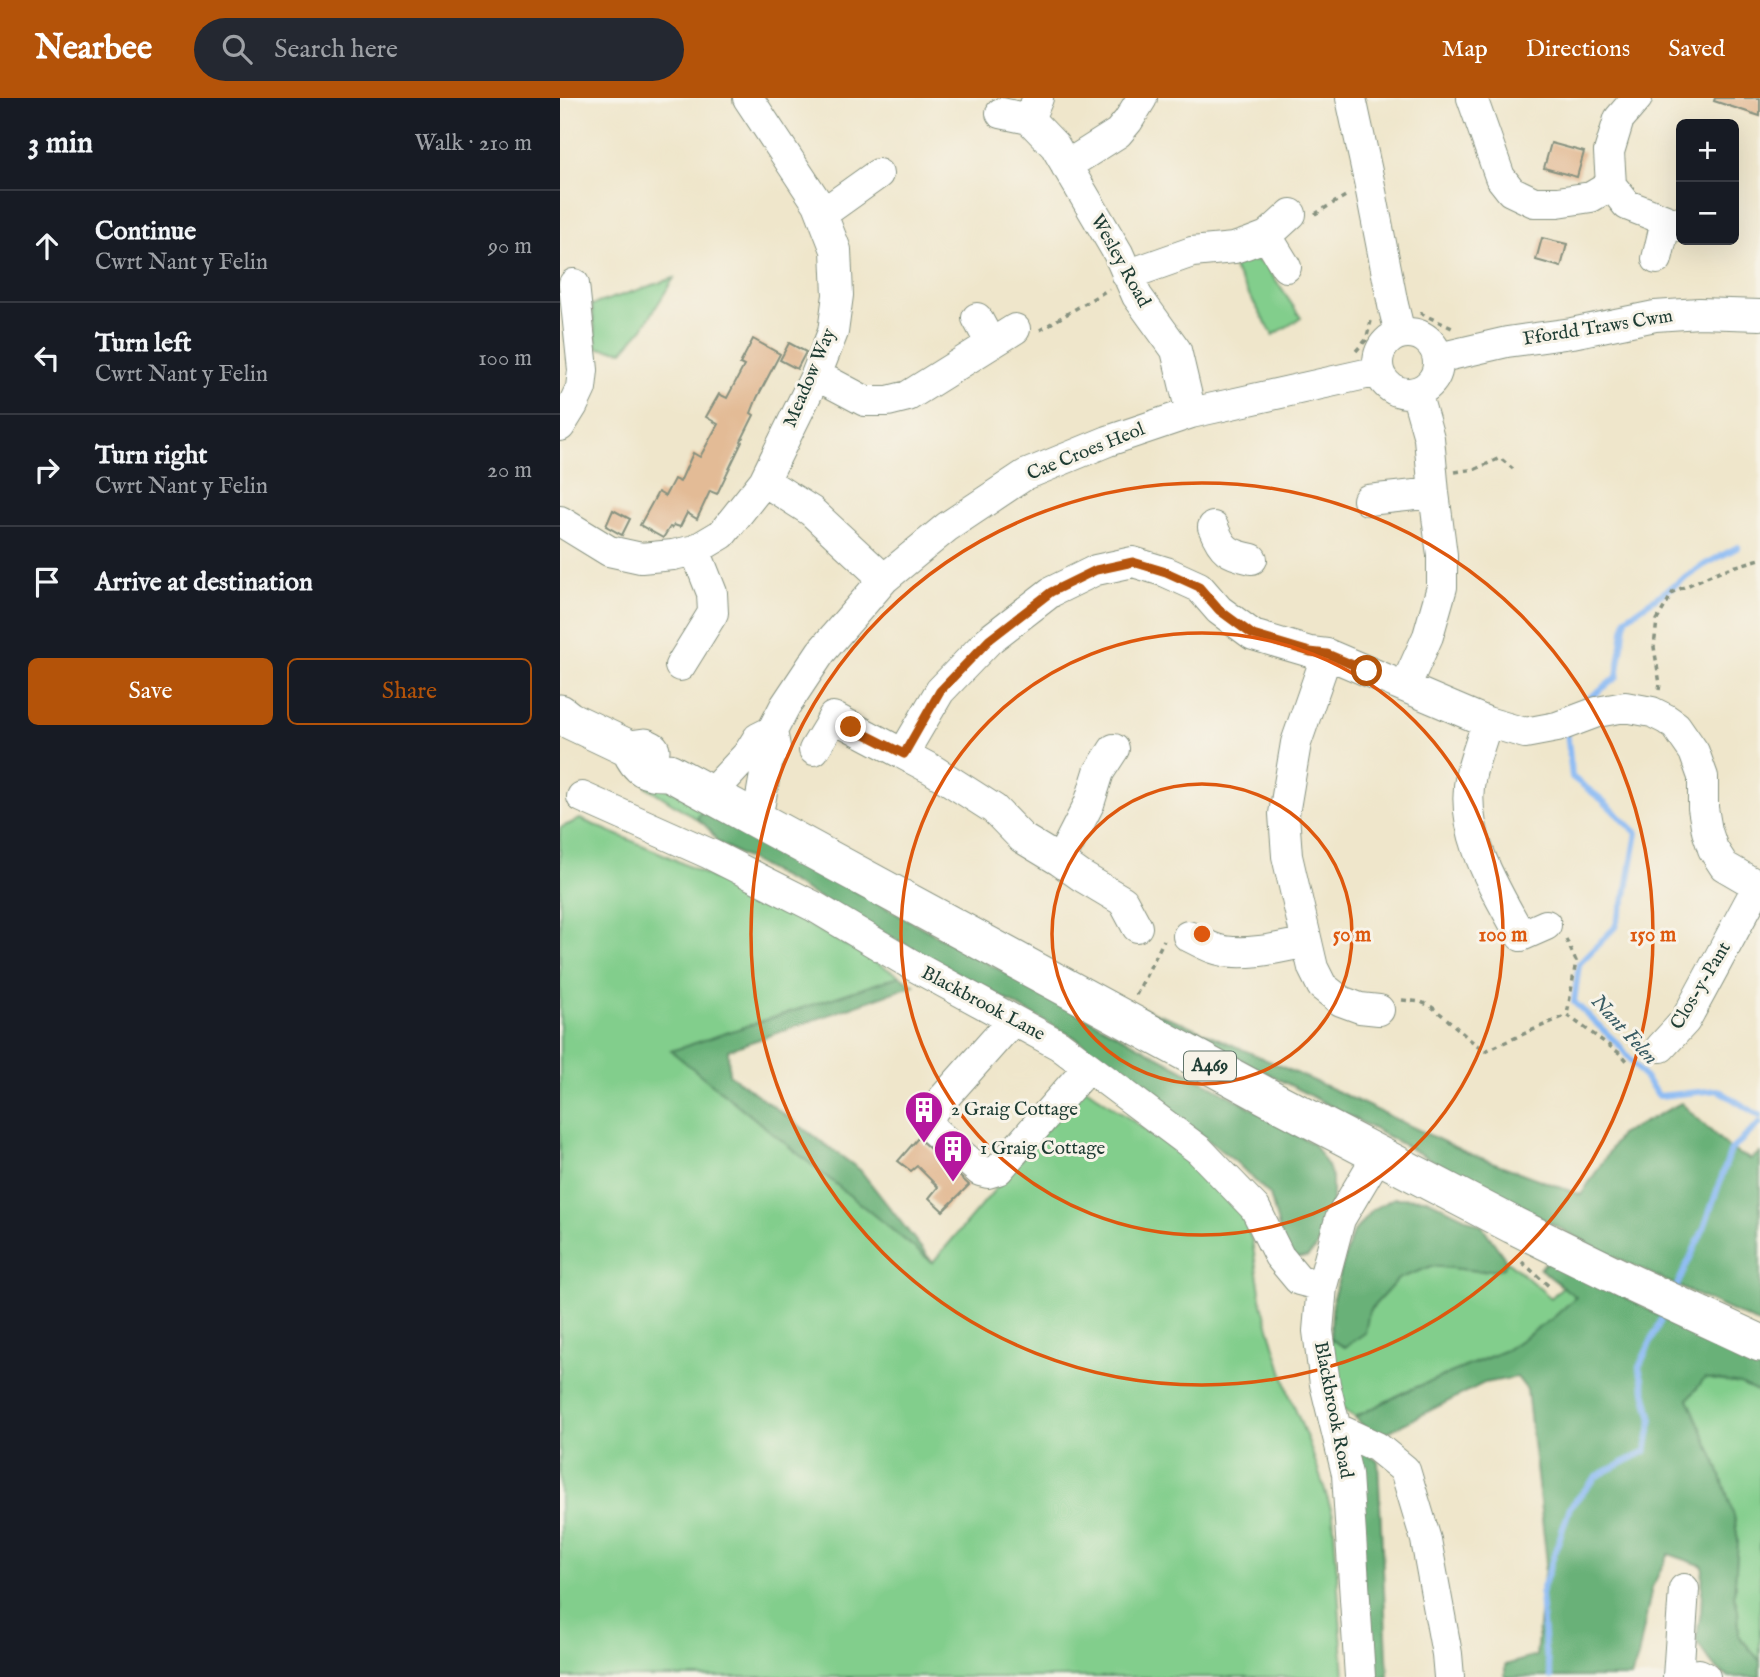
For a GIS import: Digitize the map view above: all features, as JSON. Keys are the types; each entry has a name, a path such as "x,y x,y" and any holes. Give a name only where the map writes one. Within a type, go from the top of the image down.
{"main road":[{"name":"A469","path":"560,713 569,720 630,749 635,763 653,773 668,772 713,795 1378,1155 1619,1278 1760,1343"}],"street":[{"name":"Meadow Way","path":"695,550 722,534 764,481 816,375 833,332 838,295 836,250 818,204 748,98"},
{"path":"1066,166 1118,133 1142,98"},
{"path":"1350,98 1400,333"},
{"path":"1472,98 1500,177 1511,191 1534,202 1558,202 1591,197 1611,185"},
{"path":"1637,98 1619,118 1609,152 1611,185 1627,205 1674,223 1657,259"},
{"name":"Wesley Road","path":"1023,110 1055,146 1118,253 1137,296 1175,350 1191,413"},
{"path":"822,214 878,174"},
{"path":"1128,277 1192,252 1234,248 1266,236 1291,214"},
{"path":"1266,236 1286,267"},
{"path":"560,426 581,388 583,370 569,315 574,284"},
{"name":"Ffordd Traws Cwm","path":"1438,358 1507,342 1572,333 1655,316 1699,313 1760,315"},
{"path":"816,375 865,401 888,401 908,396 994,331"},
{"path":"1400,333 1418,334 1427,338 1438,358 1437,373 1432,382 1416,392 1397,391 1382,379 1379,371 1378,361 1384,344 1400,333"},
{"name":"Cae Croes Heol","path":"713,795 758,738 772,731 785,706 821,652 884,579 947,527 1025,475 1108,441 1191,413 1379,371"},
{"path":"1405,687 1428,636 1442,587 1442,555 1429,438 1416,392"},
{"path":"764,481 811,511 884,579"},
{"path":"1368,500 1433,484"},
{"path":"560,522 609,551 641,558 695,550 712,593 713,613 680,666"},
{"path":"1199,587 1230,545"},
{"path":"904,754 940,691 989,640 1051,592 1096,570 1133,562 1166,572 1199,587 1219,610 1253,635 1310,652 1327,654 1487,722 1525,733 1557,727 1597,712 1625,707 1652,712 1667,719 1676,726 1694,752 1703,777 1703,808 1713,849 1724,866 1759,886"},
{"path":"1327,654 1296,743 1284,814 1287,856 1310,955 1322,986 1341,1001 1360,1008 1391,1005"},
{"path":"814,750 832,717 904,754 994,810 1022,838 1123,901 1137,927"},
{"path":"1487,722 1470,776 1472,834 1495,889 1521,936 1546,925"},
{"name":"Cae Croes Heol","path":"753,817 760,803 768,763 775,747 772,731"},
{"path":"1060,861 1088,804 1099,772 1114,749"},
{"name":"Blackbrook Lane","path":"582,797 710,854 815,907 914,967 1059,1045 1199,1150 1255,1208 1279,1256 1299,1280 1322,1286"},
{"name":"Clos-y-Pant","path":"1661,1047 1685,1021 1759,886"},
{"path":"1177,937 1215,949 1236,952 1273,949 1310,955"},
{"path":"1013,1020 930,1116 932,1129 980,1171 988,1173 998,1170 1088,1067"},
{"name":"Blackbrook Road","path":"1360,1677 1347,1474 1325,1384 1318,1331 1322,1286 1340,1219 1378,1155"},
{"path":"1336,1429 1377,1447 1405,1470 1426,1540 1449,1677"},
{"path":"1684,1589 1678,1677 1699,1674 1706,1677"}],"path":[{"path":"1291,214 1304,220 1351,193 1370,188"},
{"path":"994,331 1033,334 1128,277"},
{"path":"1433,484 1500,458 1513,469"},
{"path":"1652,712 1660,684 1654,647 1657,620 1673,592 1720,571 1760,559"},
{"path":"1546,925 1564,935 1576,961 1567,1015"},
{"path":"1123,1019 1177,937"},
{"path":"1391,1005 1421,1002 1432,1007 1485,1051 1567,1015"},
{"path":"1567,1015 1629,1063"}],"green space":[{"path":"1253,258 1266,266 1301,318 1273,335 1232,266"},
{"path":"674,278 643,328 623,351 597,348 592,305"},
{"path":"645,775 704,808 697,819 647,787"},
{"path":"704,808 1254,1109 1313,1144 1328,1166 1332,1178 1332,1202 1317,1247 1307,1257 1295,1259 1285,1250 1270,1195 1236,1162 1074,1037 717,842 709,829 697,819"},
{"path":"580,819 663,854 793,916 900,976 672,1051 933,1262 1083,1086 1201,1169 1241,1210 1252,1241 1262,1304 1289,1394 1333,1515 1344,1677 560,1677 560,828"},
{"path":"900,976 914,985 728,1050 729,1074 860,1170 933,1263 671,1051"},
{"path":"1137,1006 1183,1023 1330,1088 1465,1152 1581,1195 1620,1135 1681,1103 1731,1150 1750,1159 1760,1153 1760,1324 1612,1256"},
{"path":"1394,1198 1427,1199 1482,1226 1506,1260 1504,1268 1478,1271 1432,1266 1398,1279 1369,1311 1365,1333 1345,1347 1330,1339 1333,1298 1352,1234 1372,1210"},
{"path":"1550,1257 1683,1328 1760,1359 1760,1393 1740,1384 1705,1378 1688,1399 1718,1467 1734,1516 1738,1541 1734,1595 1738,1610 1739,1636 1760,1661 1760,1677 1731,1677 1715,1667 1707,1657 1696,1641 1701,1612 1703,1566 1669,1554 1652,1587 1638,1657 1631,1677 1505,1677 1505,1665 1536,1656 1546,1554 1527,1390 1517,1377 1484,1383 1380,1436 1367,1431 1355,1417 1405,1392 1506,1350 1553,1318 1576,1297 1540,1269"},
{"path":"1506,1260 1551,1298 1563,1286 1576,1297 1553,1318 1506,1350 1405,1392 1355,1417 1341,1408 1330,1339 1345,1347 1364,1333 1369,1311 1398,1279 1432,1266 1479,1271 1504,1268"},
{"path":"1705,1378 1740,1384 1760,1393 1760,1661 1739,1636 1738,1610 1734,1595 1738,1541 1734,1516 1718,1467 1688,1399"},
{"path":"1361,1451 1378,1461 1388,1677 1369,1677 1356,1455"}],"building":[{"path":"1715,98 1760,98 1760,116 1714,101"},
{"path":"1551,143 1584,152 1577,177 1544,168"},
{"path":"1542,238 1567,244 1561,267 1536,260"},
{"path":"753,339 780,354 757,398 751,413 754,415 742,442 717,494 710,491 697,519 687,513 680,527 670,527 663,538 640,525 658,492 665,496 674,479 680,482 693,453 700,457 718,424 706,417 719,394 727,398 744,366 740,364"},
{"path":"789,343 806,352 797,369 780,360"},
{"path":"613,510 630,519 622,535 606,526"},
{"path":"918,1138 969,1185 943,1211 929,1198 938,1187 917,1166 911,1171 898,1161"}],"waterway":[{"name":"Nant Felen","path":"1582,704 1617,677 1626,618 1704,565 1738,547"},
{"name":"Nant Felen","path":"1567,731 1572,777 1601,799 1637,833 1626,895 1615,927 1579,964 1574,1002 1619,1045 1659,1096 1718,1090 1760,1116"},
{"name":"Nant Felen","path":"1675,1290 1704,1228 1731,1150 1760,1123"},
{"name":"Nant Felen","path":"1551,1677 1545,1650 1541,1594 1570,1507 1597,1476 1646,1451 1652,1420 1639,1367 1664,1313"}],"place":[{"name":"2 Graig Cottage","path":"924,1144"},
{"name":"1 Graig Cottage","path":"953,1183"}],"route":[{"path":"851,727 904,754 940,691 989,640 1051,592 1096,570 1133,562 1166,572 1199,587 1219,610 1253,635 1310,652 1327,654 1367,671"}]}
